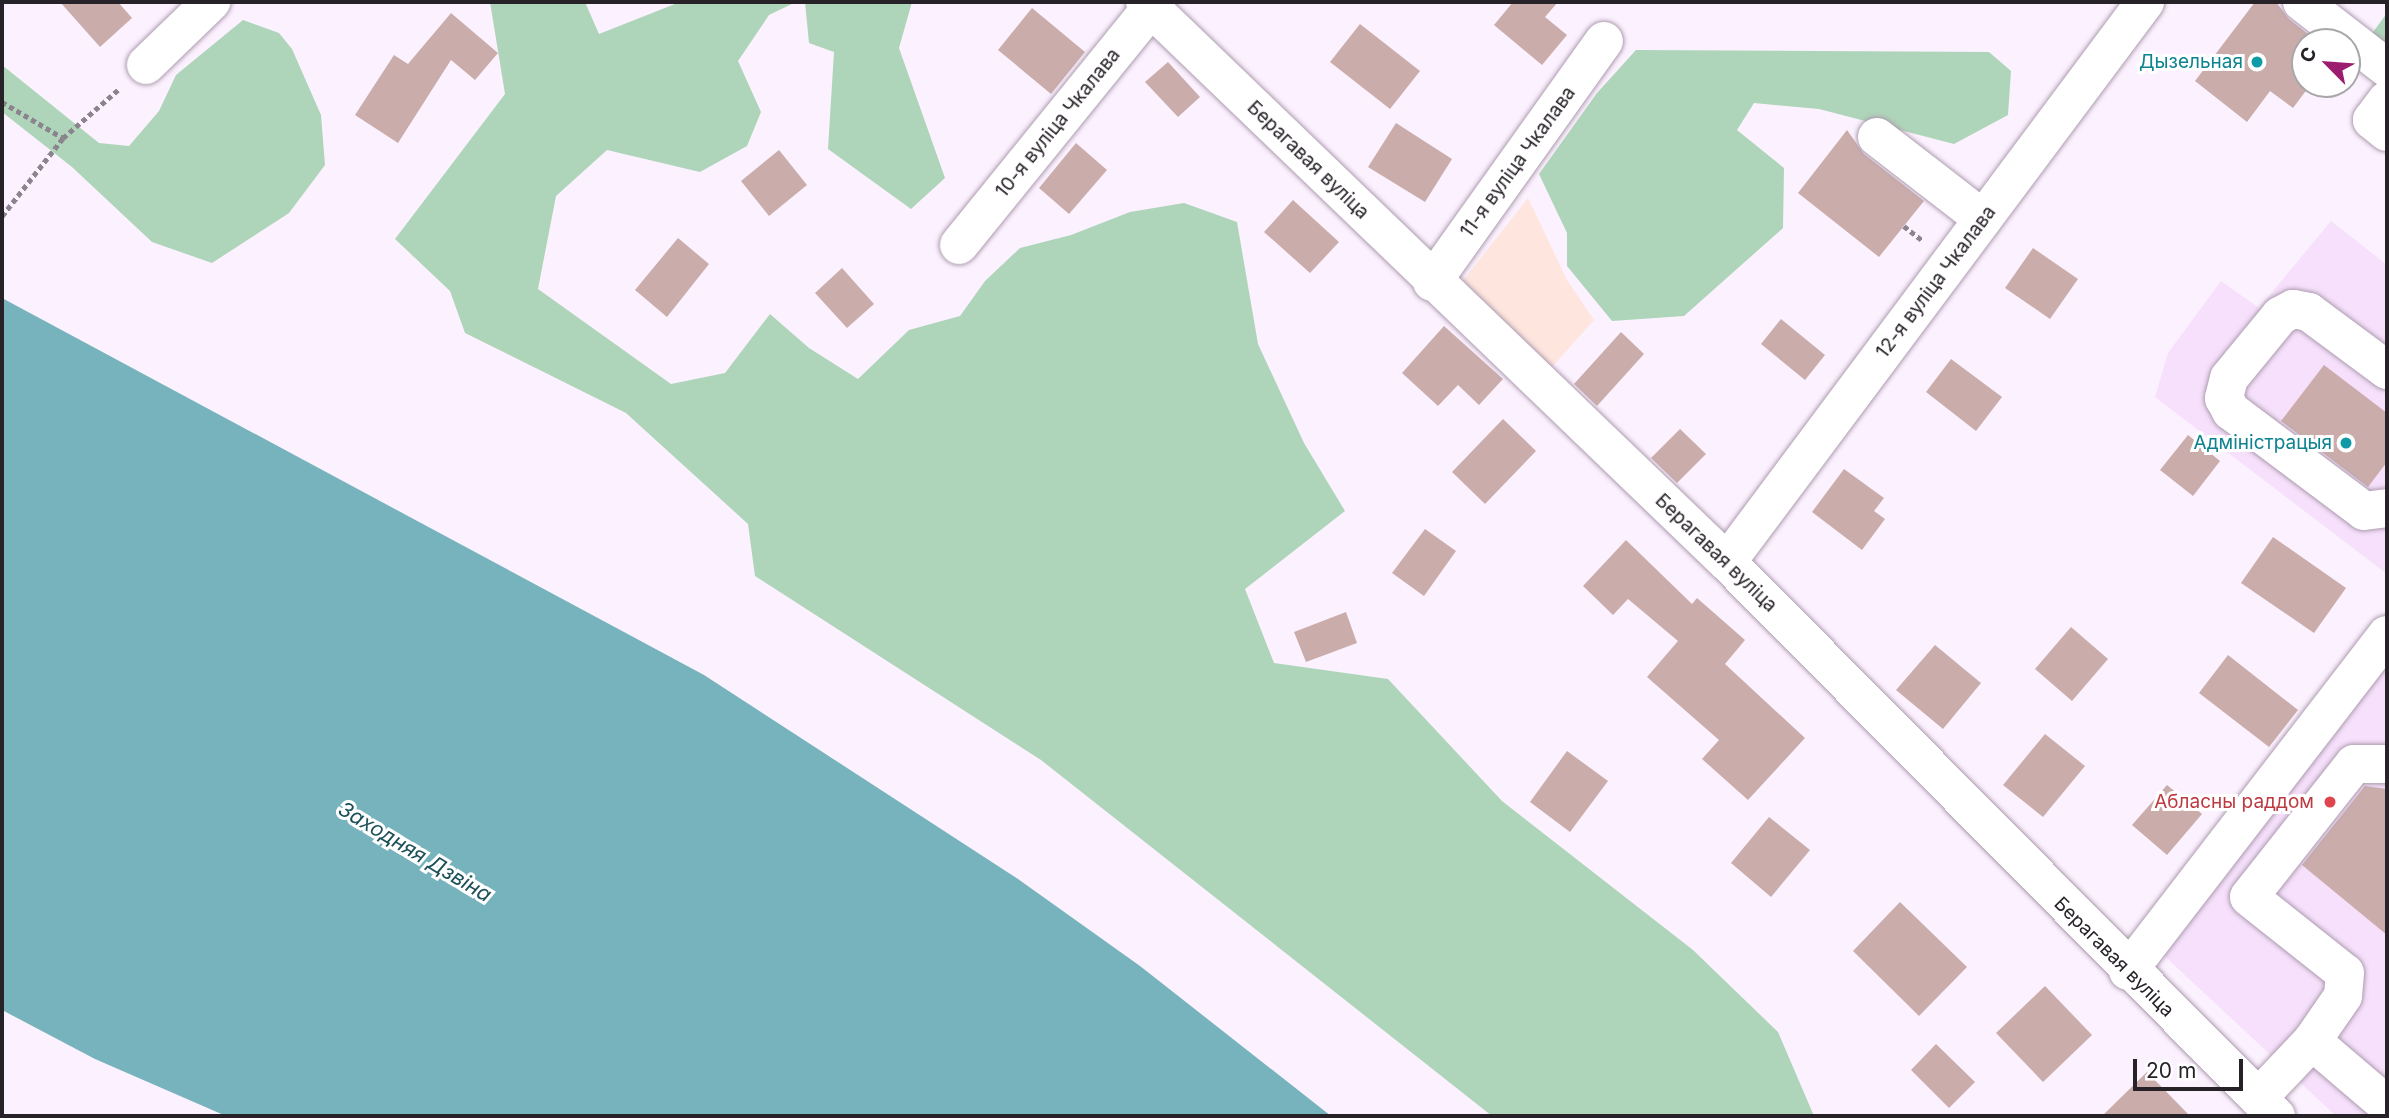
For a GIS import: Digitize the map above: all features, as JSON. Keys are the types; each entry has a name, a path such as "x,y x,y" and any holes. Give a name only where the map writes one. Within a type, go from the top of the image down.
{"street":[{"path":"146,65 211,2"},
{"name":"12-я вуліца Чкалава","path":"1727,562 2145,2"},
{"name":"10-я вуліца Чкалава","path":"959,245 1151,4"},
{"name":"Берагавая вуліца","path":"1151,4 1432,282 1727,562 2128,971 2267,1107"},
{"path":"2324,9 2387,68"},
{"name":"11-я вуліца Чкалава","path":"1432,282 1604,41"},
{"path":"2387,100 2372,120 2387,132"},
{"path":"1877,137 1983,219"},
{"path":"2387,370 2309,312 2293,309 2280,316 2229,378 2224,398 2231,411 2364,511 2387,508"},
{"path":"2128,971 2387,635"},
{"path":"2267,1107 2343,996 2345,973 2249,897 2354,764 2387,764"},
{"path":"2312,1041 2387,1105"}],"path":[{"path":"2,216 63,138 146,65"},
{"path":"2,102 63,138"}],"shaded area":[{"path":"1528,198 1567,280 1594,320 1551,368 1461,283"},
{"path":"2331,221 2387,265 2387,574 2155,397 2168,353 2221,281 2259,308"},
{"name":"Абласны раддом","path":"2387,654 2387,1116 2336,1116 2157,949"}],"green space":[{"path":"490,2 585,2 599,34 680,2 796,2 769,15 738,61 761,112 747,146 700,172 607,150 556,196 538,289 671,384 725,373 770,314 809,348 858,379 909,330 960,316 985,281 1020,248 1071,235 1130,212 1184,203 1237,222 1258,344 1304,443 1345,511 1245,589 1274,663 1388,679 1502,801 1693,950 1778,1032 1814,1116 1492,1116 1041,760 755,576 748,524 626,413 465,333 450,291 395,239 505,94"},
{"path":"805,2 912,2 899,48 945,178 911,209 828,149 834,52 809,43"},
{"path":"2387,13 2387,47 2371,35"},
{"path":"243,20 279,33 292,49 321,115 325,165 289,213 212,263 152,242 72,167 2,112 2,65 99,143 129,146 159,111 176,75"},
{"path":"1636,50 1989,52 2011,71 2008,115 1954,144 1819,109 1754,103 1737,130 1784,168 1783,228 1684,316 1612,321 1567,266 1567,233 1539,174 1597,93"}],"water":[{"name":"Заходняя Дзвіна","path":"2,298 704,675 1018,879 1140,966 1331,1116 226,1116 95,1059 2,1010"}],"building":[{"path":"60,2 118,2 132,18 100,47"},
{"path":"1513,2 1558,2 1545,17 1567,35 1542,65 1494,25"},
{"name":"Дызельная","path":"2255,2 2276,2 2289,19 2300,28 2291,28 2291,98 2300,98 2293,108 2270,91 2247,122 2195,81"},
{"path":"1032,8 1085,52 1051,94 998,50"},
{"path":"451,13 498,53 475,80 451,60 398,143 355,115 394,55 408,64"},
{"path":"1360,24 1420,71 1390,109 1330,62"},
{"path":"1168,62 1200,97 1178,117 1145,82"},
{"path":"1396,123 1452,159 1425,202 1368,167"},
{"path":"1847,130 1864,154 1924,201 1879,257 1798,193"},
{"path":"1076,143 1107,170 1069,214 1039,188"},
{"path":"779,150 807,185 769,216 741,181"},
{"path":"1293,200 1339,242 1310,273 1264,232"},
{"path":"678,238 709,264 667,317 635,290"},
{"path":"2033,248 2078,279 2050,319 2005,288"},
{"path":"842,268 874,304 847,328 815,293"},
{"path":"1781,319 1825,355 1805,380 1761,344"},
{"path":"1444,326 1503,379 1479,405 1458,385 1438,406 1402,373"},
{"path":"1621,332 1644,354 1597,406 1574,384"},
{"path":"1951,359 2002,397 1976,431 1926,392"},
{"name":"Адміністрацыя","path":"2324,365 2387,413 2387,462 2368,487 2281,421"},
{"path":"1503,419 1536,451 1485,504 1452,472"},
{"path":"1680,429 1706,454 1677,483 1651,458"},
{"path":"2188,435 2220,461 2193,496 2160,470"},
{"path":"1844,469 1884,498 1874,511 1885,519 1862,550 1812,512"},
{"path":"1425,529 1456,551 1424,596 1392,573"},
{"path":"2273,537 2346,588 2314,633 2241,583"},
{"path":"1626,540 1692,604 1697,598 1745,640 1725,664 1805,738 1748,800 1702,759 1719,740 1647,677 1678,641 1628,599 1613,615 1583,586"},
{"path":"1346,612 1357,643 1306,662 1294,632"},
{"path":"2071,627 2108,659 2072,701 2035,669"},
{"path":"1935,645 1981,683 1943,729 1896,690"},
{"path":"2228,655 2298,710 2269,747 2199,693"},
{"path":"2045,734 2085,766 2043,817 2003,785"},
{"path":"1567,751 1608,781 1570,832 1530,802"},
{"path":"2167,785 2202,814 2167,855 2132,825"},
{"path":"2365,786 2387,789 2387,935 2302,865"},
{"path":"1769,817 1810,850 1771,897 1731,863"},
{"path":"1900,902 1967,967 1919,1016 1853,951"},
{"path":"2045,986 2092,1035 2043,1082 1996,1033"},
{"path":"1936,1044 1975,1082 1949,1108 1911,1070"},
{"path":"2147,1072 2190,1116 2102,1116"}],"place":[{"name":"Дызельная","path":"2257,62"},
{"name":"Адміністрацыя","path":"2346,443"},
{"name":"Абласны раддом","path":"2330,802"}]}
